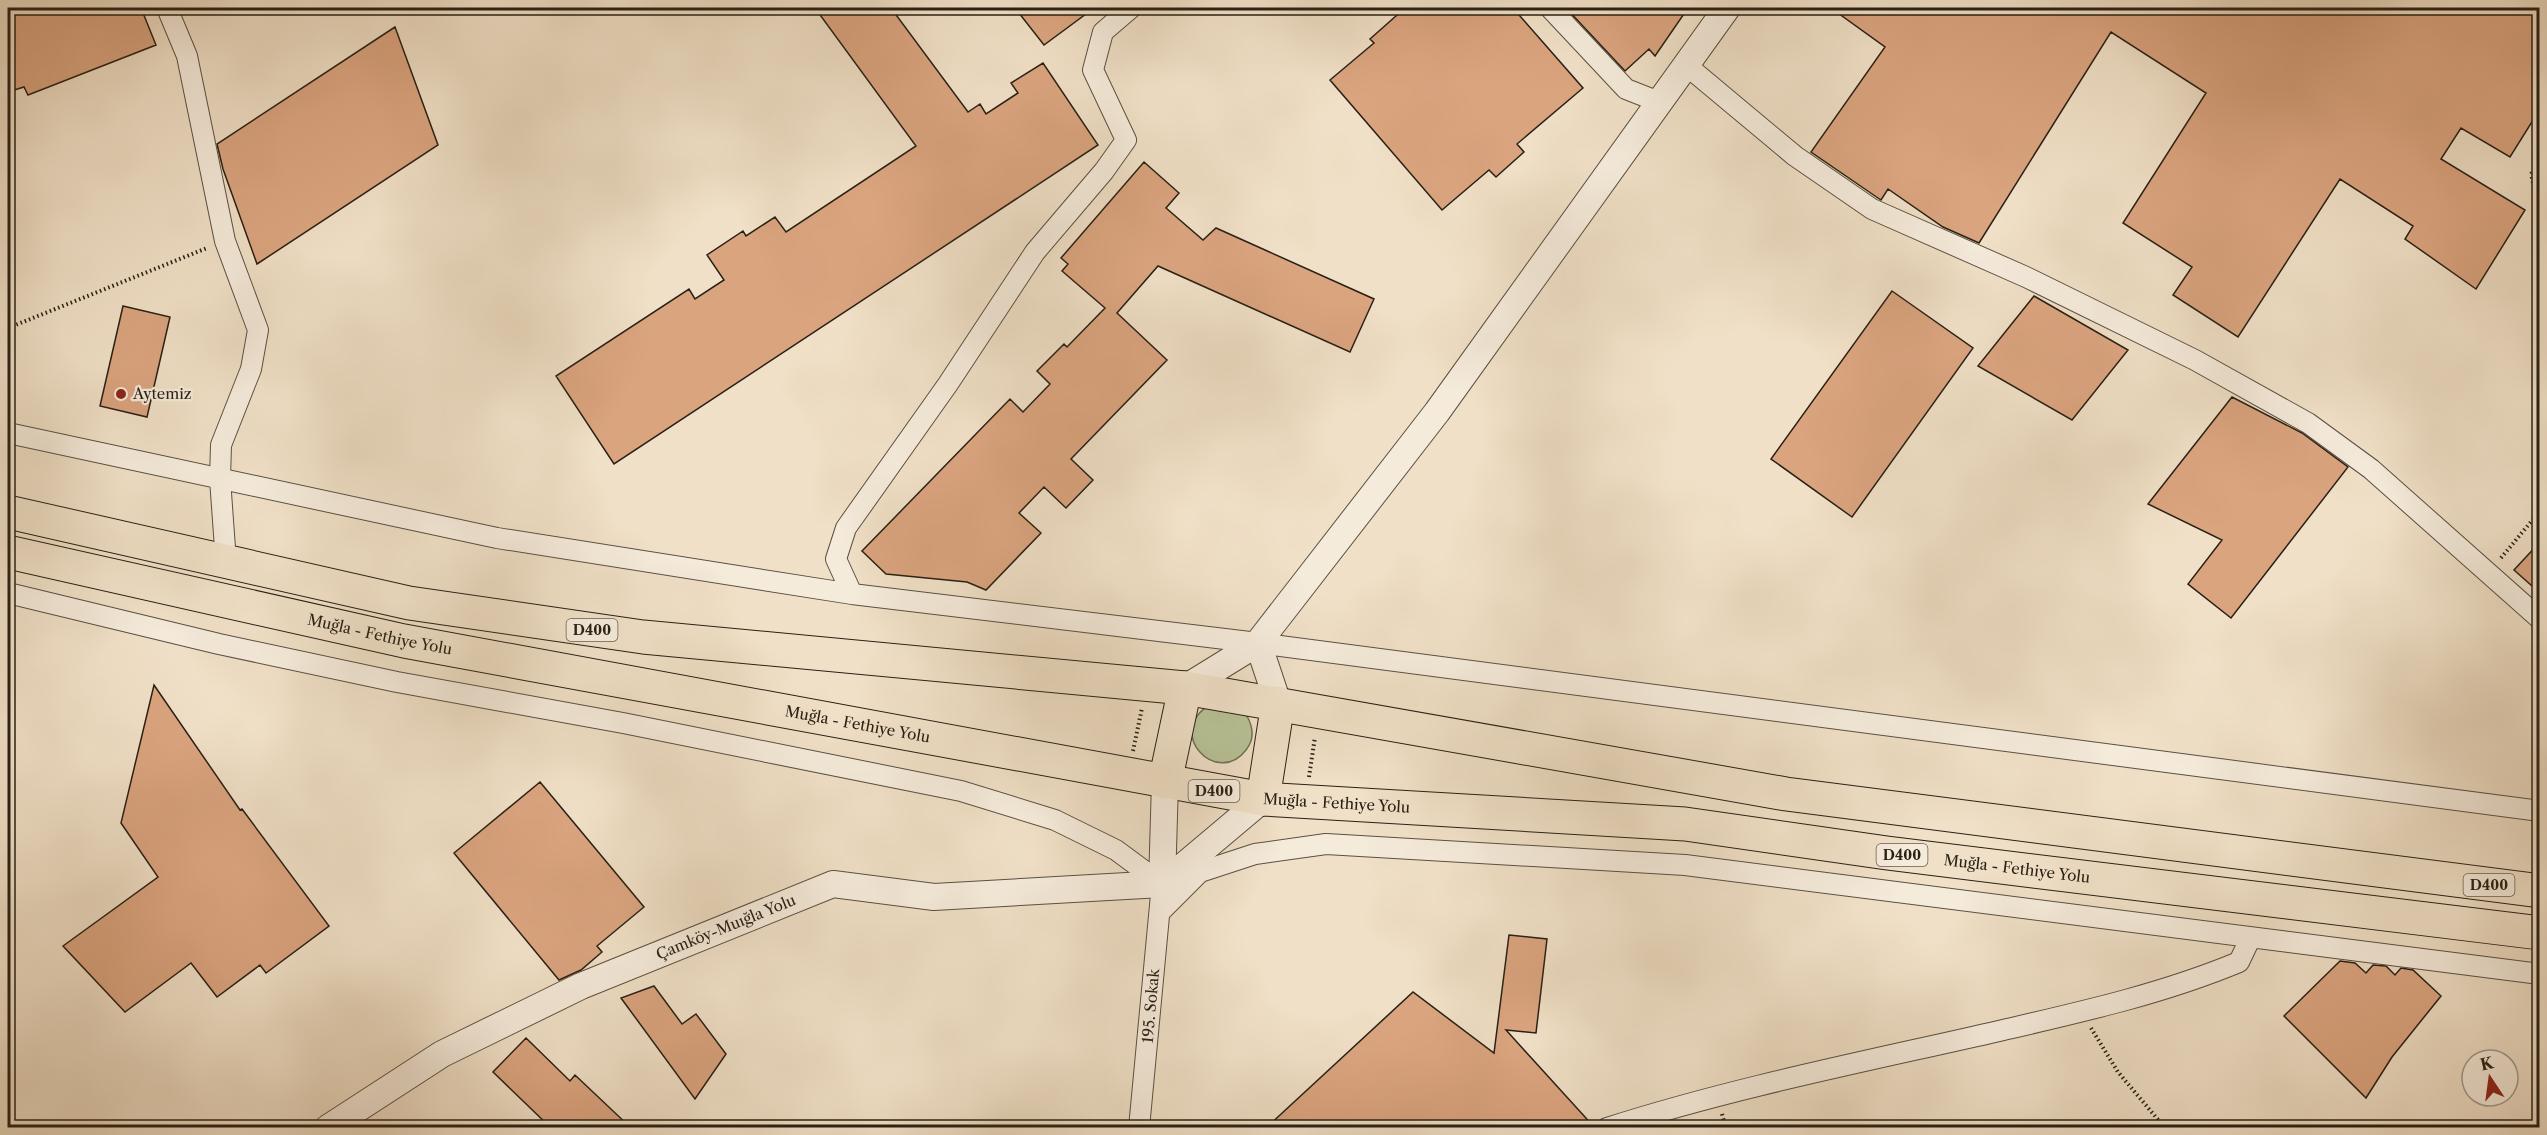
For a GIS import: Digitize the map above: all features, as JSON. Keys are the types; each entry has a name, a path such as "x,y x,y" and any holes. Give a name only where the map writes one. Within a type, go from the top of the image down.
{"highway":[{"name":"D400","path":"8,512 409,603 643,637 1185,688 1786,794 2540,891"},
{"name":"Muğla - Fethiye Yolu","path":"8,552 404,641 1263,800 1685,824 1887,853 2540,933"},
{"path":"1165,782 1185,688"},
{"path":"1263,800 1278,703"}],"street":[{"path":"166,8 187,56 225,241 258,330 251,369 221,445 220,479 226,562"},
{"path":"852,594 836,558 846,528 948,384 1035,252 1104,171 1126,140 1093,70 1102,32 1131,8"},
{"path":"1550,8 1626,88 1659,102"},
{"path":"1185,688 1258,643 1437,412 1727,8"},
{"path":"1686,64 1795,156 1872,209 2026,277 2195,360 2308,423 2371,470 2540,619"},
{"path":"8,433 497,538 852,594 1258,643 2540,811"},
{"path":"8,593 219,644 397,682 623,723 961,791 1055,820 1116,850 1162,884"},
{"path":"1258,643 1278,703"},
{"path":"1162,884 1165,782"},
{"path":"1162,884 1263,800"},
{"path":"1160,912 1200,872 1255,854 1326,844 1685,865 2250,939 2540,974"},
{"name":"Çamköy-Muığla Yolu","path":"328,1128 442,1054 581,986 833,884 934,897 1162,884"},
{"name":"195. Sokak","path":"1140,1128 1162,884"},
{"path":"1607,1128 1716,1097 2082,1012 2194,981 2239,962 2250,939"}],"path":[{"path":"2540,162 2531,174 2535,192 2540,196"},
{"path":"8,328 225,241"},
{"path":"2489,573 2540,511"},
{"path":"1128,775 1147,684"},
{"path":"1306,802 1319,710"},
{"path":"2082,1012 2118,1072 2165,1128"}],"green space":[{"path":"1211,704 1247,716 1249,720 1252,729 1251,742 1246,750 1234,760 1222,763 1210,760 1200,752 1193,741 1192,728 1198,716"}],"building":[{"path":"16,8 141,8 156,45 28,95 24,87 8,92 8,11"},
{"path":"815,8 891,8 968,112 980,104 986,114 1018,93 1011,83 1043,63 1098,145 614,464 556,376 689,289 695,299 724,280 707,255 743,231 746,236 775,217 786,232 916,146"},
{"path":"1015,8 1094,8 1044,45"},
{"path":"1405,8 1513,8 1583,88 1517,144 1524,152 1496,177 1489,170 1442,210 1330,80 1374,43 1370,39"},
{"path":"1566,8 1688,8 1655,56 1649,49 1625,71"},
{"path":"1831,8 2540,8 2540,109 2510,157 2461,128 2441,159 2525,210 2476,289 2405,239 2413,226 2340,179 2238,337 2173,295 2192,267 2123,223 2206,93 2111,32 1979,243 1943,227 1888,189 1881,200 1811,152 1885,47"},
{"path":"395,27 438,145 257,264 223,169 217,144"},
{"path":"1144,162 1179,193 1166,208 1203,240 1216,228 1374,299 1350,352 1158,266 1117,313 1167,360 1071,459 1093,480 1066,508 1044,487 1019,513 1041,533 986,590 967,582 886,574 862,551 1010,399 1023,412 1050,384 1037,371 1064,344 1067,347 1105,308 1062,271 1068,264 1061,258"},
{"path":"1892,291 1973,348 1852,517 1771,459"},
{"path":"2034,296 2128,350 2072,420 1978,366"},
{"path":"123,306 170,317 147,417 100,406"},
{"path":"2232,397 2302,433 2348,467 2231,618 2188,584 2222,540 2148,504"},
{"path":"2540,542 2540,593 2514,570"},
{"path":"154,685 240,810 242,809 329,926 266,973 260,965 217,997 191,963 125,1012 63,946 158,877 121,823"},
{"path":"540,782 644,907 597,946 602,952 581,970 559,980 454,853"},
{"path":"1509,935 1547,939 1536,1033 1506,1030 1595,1128 1266,1128 1413,992 1494,1053"},
{"path":"2340,961 2355,963 2366,973 2373,965 2386,966 2395,975 2401,968 2413,970 2441,996 2392,1057 2366,1098 2284,1016"},
{"path":"654,986 682,1024 696,1014 726,1054 695,1099 621,998"},
{"path":"526,1038 570,1081 575,1075 631,1128 551,1128 493,1072"}],"place":[{"name":"Aytemiz","path":"121,394"}]}
